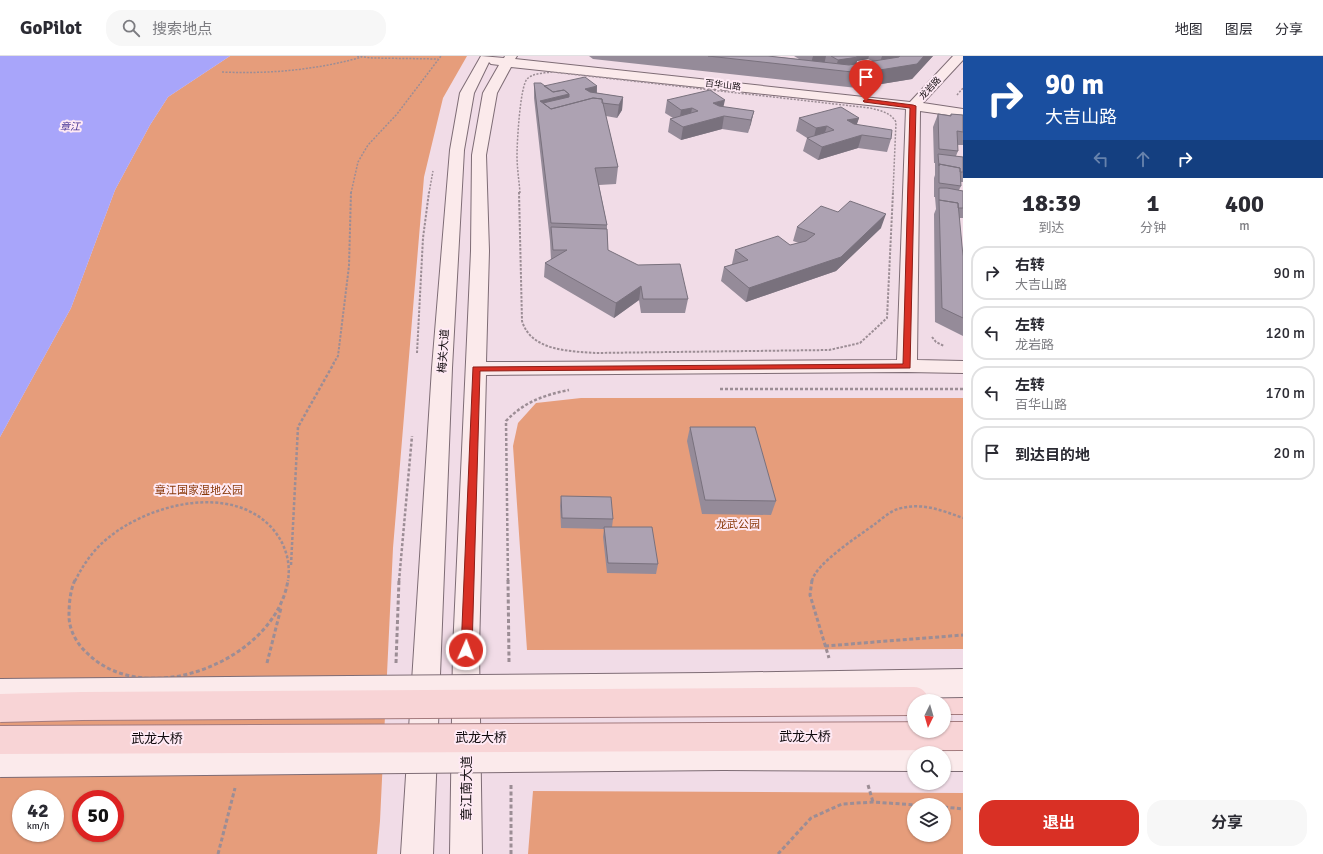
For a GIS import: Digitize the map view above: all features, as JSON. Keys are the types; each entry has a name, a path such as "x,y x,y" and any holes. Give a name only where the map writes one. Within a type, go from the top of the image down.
{"main road":[{"path":"0,708 82,706 907,701"},
{"path":"951,701 963,701"},
{"name":"武龙大桥","path":"0,740 963,736"}],"street":[{"name":"龙岩路","path":"907,366 913,106 960,56"},
{"name":"百华山路","path":"486,58 508,59 963,113"},
{"name":"梅关大道","path":"417,854 442,368 457,150 467,93 486,58"},
{"path":"508,59 490,93 479,155 480,251 476,369 907,366 963,368"},
{"name":"章江南大道","path":"466,854 466,650 476,369"},
{"path":"0,693 699,688 963,683"},
{"path":"0,763 715,756 907,757"},
{"path":"951,757 963,757"}],"path":[{"path":"357,56 438,59"},
{"path":"290,571 288,555 282,539 271,526 257,515 240,508 220,504 199,502 178,505 156,511 135,520 115,532 98,547 84,564 75,582 69,601 69,620 75,638 86,654 102,666 123,675 147,678 170,678 194,673 217,665 238,653 255,639 270,623 281,606 288,588 290,571 296,487 298,427 338,356 349,266 351,192 358,162 368,145 397,114 441,56"},
{"path":"222,72 274,73 305,71 335,65 362,57"},
{"path":"544,73 566,73 870,108 886,112 893,116 896,122 887,318 860,343 829,350 595,353 565,351 542,344 527,334 522,321 521,213 517,156 521,101 524,83 528,78 544,73"},
{"path":"509,665 506,421 513,413 528,401 547,394 572,389"},
{"path":"716,389 963,389"},
{"path":"830,661 810,595 813,576 834,554 896,509 915,506 933,507 963,518"},
{"path":"825,646 963,635"},
{"path":"866,780 873,802"},
{"path":"511,783 511,854"},
{"path":"778,854 811,818 842,804 873,802 907,804"},
{"path":"951,808 963,809"}],"green space":[{"name":"章江国家湿地公园","path":"230,56 467,56 443,98 424,177 393,548 380,821 377,854 0,854 0,437 71,308 115,190 150,125 168,97"},
{"name":"龙武公园","path":"581,398 963,398 963,649 527,650 513,446 518,423 536,403"},
{"path":"533,791 963,793 963,854 528,854"}],"water":[{"name":"章江","path":"0,56 230,56 168,97 150,125 115,190 71,308 0,437"}],"building":[{"path":"708,56 768,56 849,65 900,56 924,56 917,64 861,73"},
{"path":"831,56 856,56 858,57 838,60"},
{"path":"585,77 597,86 585,89 590,92 623,97 619,105 602,103 602,99 593,98 551,109 543,103 569,97 569,94 564,90 553,92 544,86"},
{"path":"534,83 541,83 553,92 564,90 569,94 540,101 551,109 593,98 602,99 618,167 595,168 607,225 551,223"},
{"path":"710,90 725,100 713,103 719,106 754,111 751,120 724,116 683,127 670,119 698,111 692,108 681,110 667,100"},
{"path":"841,107 859,118 847,120 854,124 892,130 891,139 862,135 822,147 807,138 834,130 827,126 816,128 799,118"},
{"path":"938,114 951,116 951,114 963,115 963,132 957,131 958,151 939,149"},
{"path":"938,154 963,157 963,172 960,172 960,168 939,164 939,166"},
{"path":"939,164 960,168 961,186 939,183"},
{"path":"939,188 963,191 963,208 958,208 958,203 939,200"},
{"path":"939,200 958,203 963,256 963,318 942,308"},
{"path":"850,201 886,214 841,257 749,288 724,267 748,260 735,250 778,236 790,245 806,241 815,234 797,227 821,206 838,212"},
{"path":"551,227 607,229 608,250 638,265 680,264 688,299 643,299 641,286 616,303 545,263 567,250 553,250"},
{"path":"690,427 755,427 776,501 705,500"},
{"path":"561,496 611,497 613,519 562,518"},
{"path":"604,527 652,527 658,564 608,563"}],"route":[{"path":"466,650 476,369 907,366 913,106 866,101"}]}
